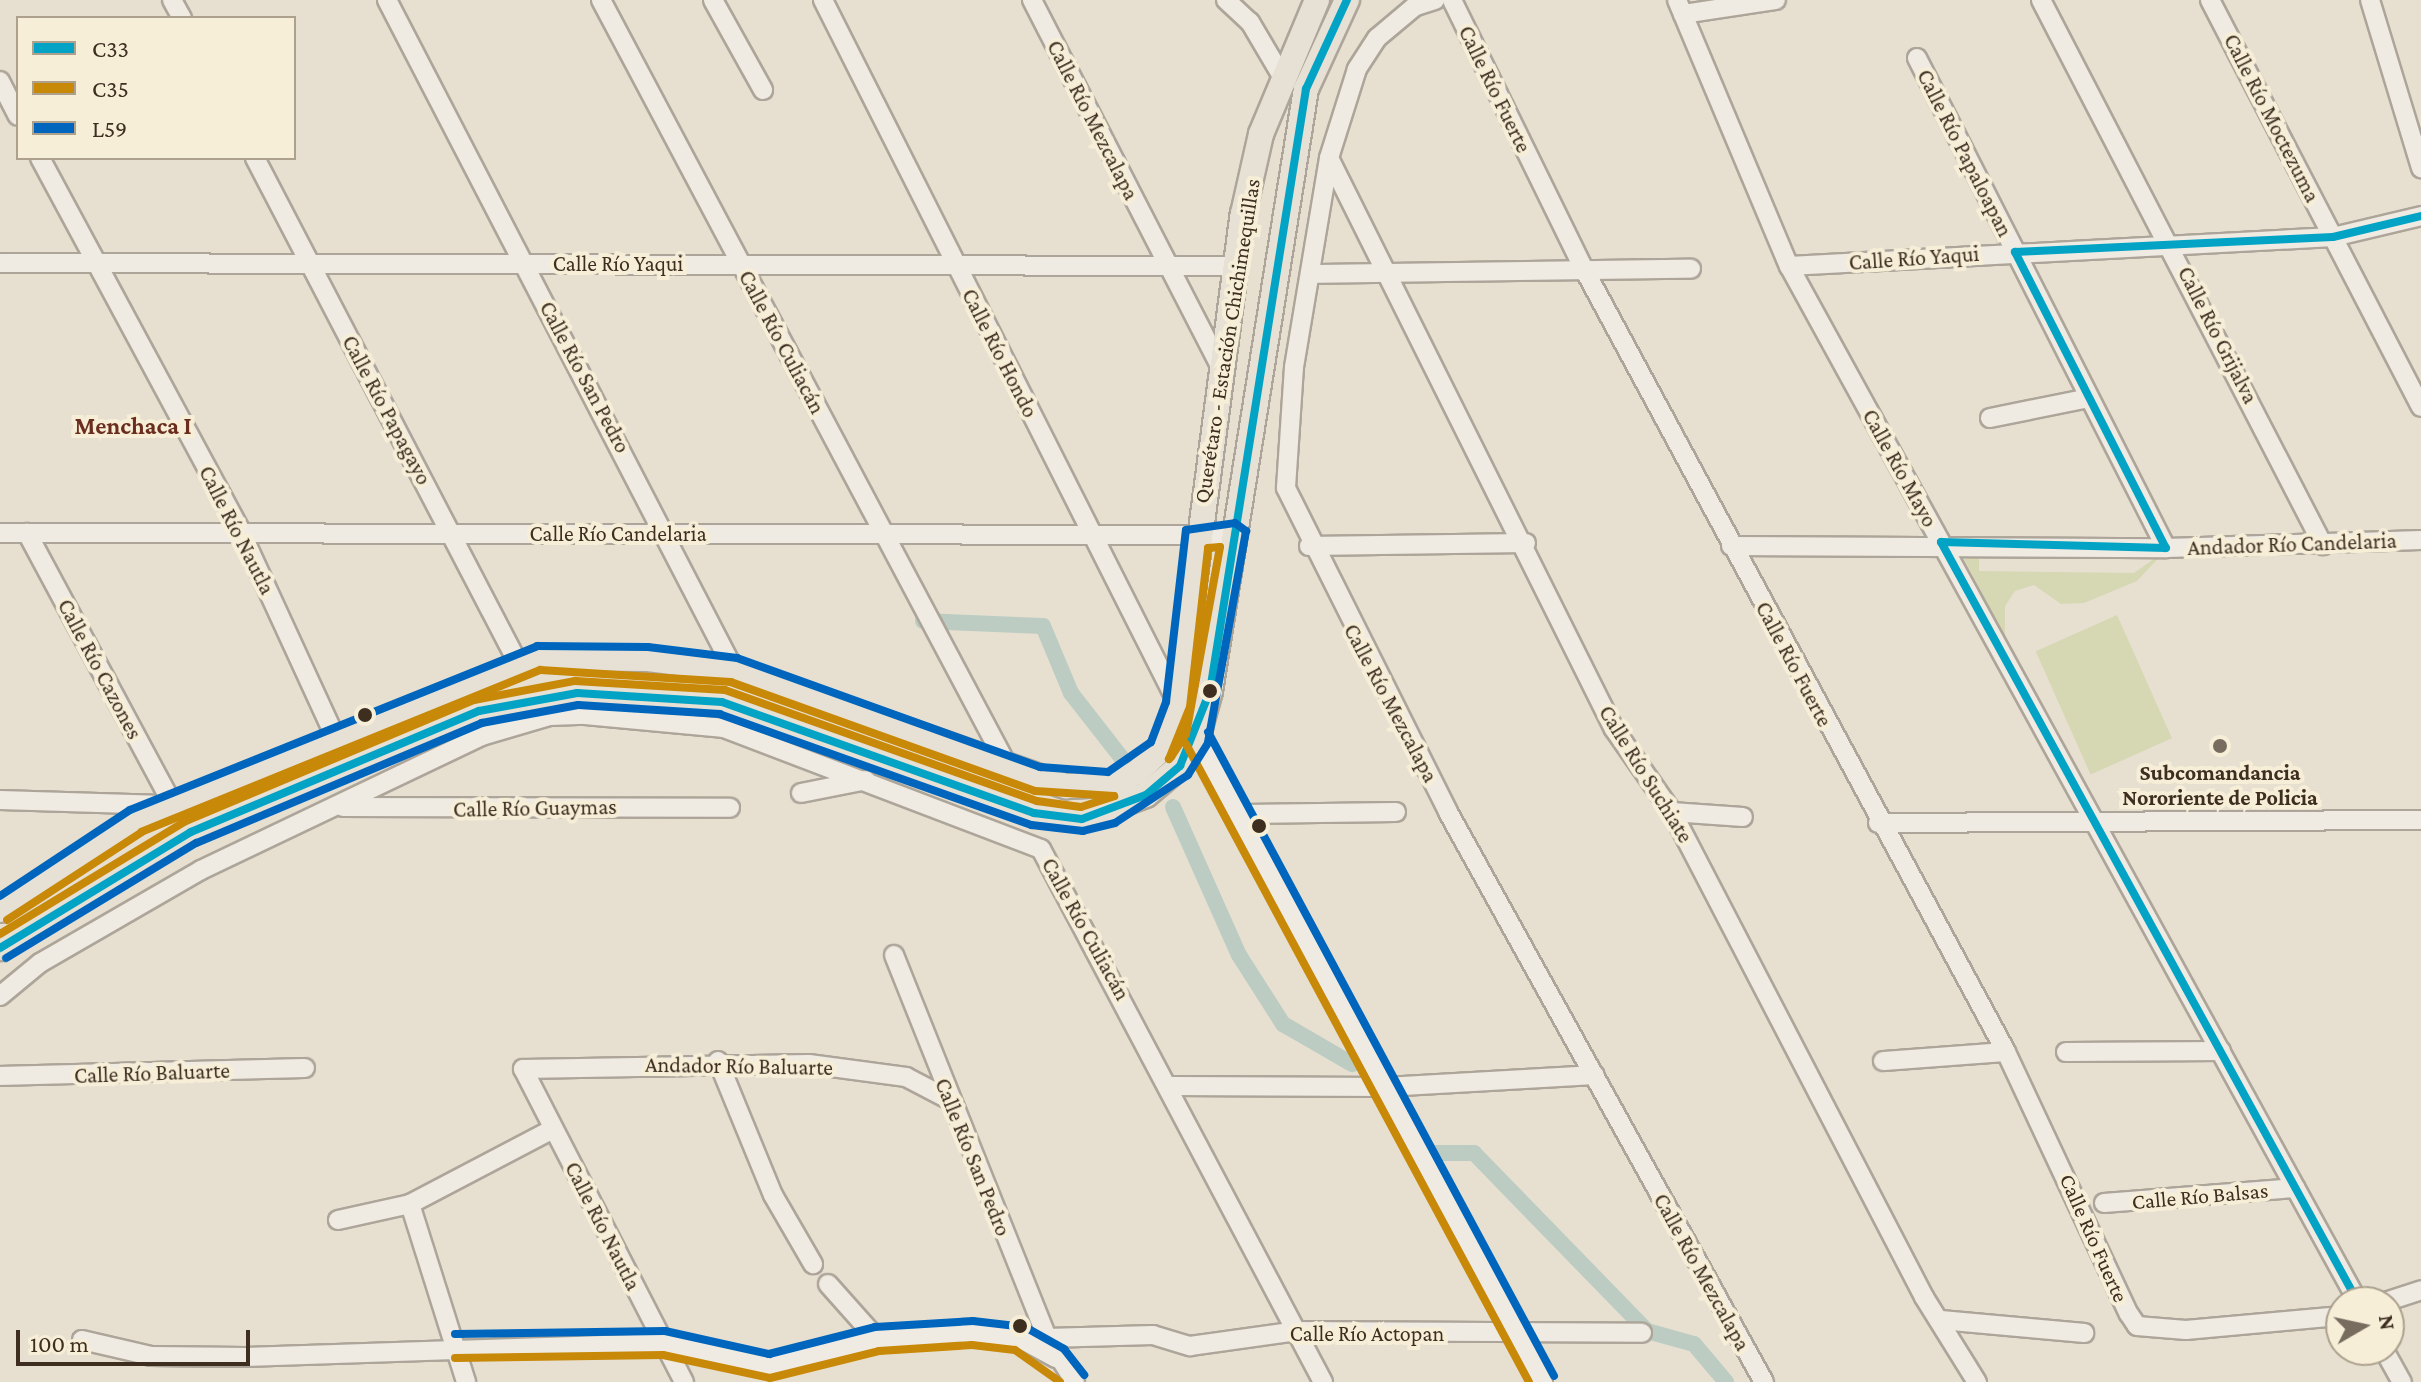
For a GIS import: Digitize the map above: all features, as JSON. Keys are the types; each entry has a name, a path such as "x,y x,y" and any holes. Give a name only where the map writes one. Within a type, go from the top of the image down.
{"main road":[{"name":"Querétaro - Estación Chichimequillas","path":"0,910 66,862 173,805 518,663 622,658 734,670 772,680 1009,769 1066,786 1111,784 1161,750 1178,705 1197,536 1221,368 1236,266 1261,134 1317,0"},
{"name":"Querétaro - Estación Chichimequillas","path":"0,948 191,832 479,711 577,693 643,694 745,708 1066,818 1111,812 1146,795 1180,766 1197,738 1235,535 1260,361 1306,89 1327,31 1347,0"}],"street":[{"name":"Calle Río San Pedro","path":"387,0 667,533 734,670"},
{"name":"Calle Río Culiacán","path":"601,0 1009,769"},
{"path":"713,0 763,90"},
{"name":"Calle Río Hondo","path":"823,0 1178,705"},
{"name":"Calle Río Mezcalapa","path":"1032,0 1221,368"},
{"path":"1226,0 1250,22 1283,78"},
{"name":"Calle Río Mezcalapa","path":"1435,0 1377,38 1357,69 1329,158 1294,367 1283,461 1309,546 1764,1382"},
{"name":"Calle Río Fuerte","path":"1452,0 1585,271 1878,823 2006,1052 2137,1326 2253,1328 2325,1318"},
{"path":"1680,7 1776,0"},
{"name":"Calle Río Grijalva","path":"2041,0 2174,247 2323,545"},
{"name":"Calle Río Moctezuma","path":"2210,0 2421,407"},
{"path":"2370,0 2421,168"},
{"name":"Calle Río Mayo","path":"1680,7 1789,266 2349,1286"},
{"name":"Calle Río Papaloapan","path":"1917,58 2166,548"},
{"path":"0,81 16,112"},
{"name":"Calle Río Suchiate","path":"1329,158 1526,543 1614,729 1672,812 1941,1320 1977,1382"},
{"name":"Calle Río Nautla","path":"41,160 240,530 335,737"},
{"name":"Calle Río Papagayo","path":"256,160 518,663"},
{"name":"Calle Río Yaqui","path":"1789,266 2333,237 2421,216"},
{"name":"Calle Río Yaqui","path":"0,263 1236,266"},
{"path":"1310,274 1385,270 1691,269"},
{"path":"1260,361 1294,367"},
{"path":"1990,418 2089,398"},
{"name":"Calle Río Candelaria","path":"0,533 240,530 452,534 1235,535"},
{"name":"Calle Río Cazones","path":"27,533 173,805"},
{"name":"Andador Río Candelaria","path":"1731,546 1941,542 2166,548 2421,540"},
{"path":"1309,546 1526,543"},
{"path":"643,694 653,717"},
{"path":"724,728 745,708"},
{"name":"Calle Río Culiacán","path":"0,996 40,963 201,870 340,807 482,736 549,716 653,717 724,728 1041,849 1172,1086 1323,1382"},
{"path":"1197,738 1244,814 1543,1382"},
{"path":"801,793 866,780"},
{"path":"0,800 173,805"},
{"name":"Calle Río Guaymas","path":"340,807 730,808"},
{"path":"1244,814 1396,812"},
{"path":"1672,812 1743,817"},
{"path":"1878,823 2094,819 2421,820"},
{"name":"Calle Río San Pedro","path":"894,955 948,1099 1056,1358"},
{"path":"2066,1052 2221,1051"},
{"path":"1883,1061 2006,1052"},
{"path":"718,1061 773,1195 813,1264"},
{"name":"Andador Río Baluarte","path":"523,1069 718,1061 869,1071 906,1077 948,1099"},
{"name":"Calle Río Baluarte","path":"0,1076 305,1068"},
{"name":"Calle Río Nautla","path":"523,1069 684,1382"},
{"path":"1172,1086 1385,1087 1595,1075"},
{"path":"338,1220 410,1204 553,1129"},
{"name":"Calle Río Balsas","path":"2104,1203 2295,1188"},
{"path":"410,1204 466,1382"},
{"path":"828,1284 877,1339"},
{"path":"1941,1320 2084,1333"},
{"name":"Calle Río Actopan","path":"1047,1338 1153,1335 1190,1346 1298,1331 1518,1336 1642,1333"},
{"path":"82,1340 151,1356 214,1357 455,1346 664,1343 769,1366 877,1339 972,1333 1019,1338 1056,1358 1075,1382"}],"green space":[{"path":"2165,551 2137,581 2084,603 2061,604 2034,585 2015,591 2005,606 2005,637 1964,559 1979,553 1979,571 2134,573"},
{"path":"2117,615 2172,738 2091,775 2036,651"}],"waterway":[{"path":"923,621 1043,626 1071,693 1121,757"},
{"path":"1173,807 1239,955 1283,1024 1352,1064"},
{"path":"1434,1153 1474,1153 1647,1331 1694,1344 1726,1382"}],"transit line":[{"name":"C33","path":"0,948 191,832 479,711 577,693 722,702 1034,813 1082,819 1146,795 1180,766 1210,691 1306,89 1347,0"},
{"name":"C33","path":"2015,252 2333,237 2421,216"},
{"name":"C33","path":"2015,252 2166,548"},
{"name":"L59","path":"0,896 130,810 537,646 648,647 737,658 1040,767 1108,772 1151,742 1166,702 1186,530 1235,523 1246,531 1208,743 1188,775 1115,823 1083,831 1031,825 720,714 578,705 482,723 196,843 6,958"},
{"name":"C33","path":"1941,542 2349,1286"},
{"name":"C33","path":"1941,542 2166,548"},
{"name":"C35","path":"1220,547 1186,734 1169,759 1190,707 1208,548 1220,547"},
{"name":"C35","path":"0,934 186,821 474,700 575,681 725,690 1037,801 1081,807 1114,796 1035,791 731,682 540,670 142,832 7,920"},
{"name":"L59","path":"1208,732 1554,1376"},
{"name":"C35","path":"1186,744 1529,1382"},
{"name":"L59","path":"455,1334 665,1331 769,1354 875,1327 973,1321 1025,1327 1064,1349 1084,1375"},
{"name":"C35","path":"455,1358 663,1355 770,1378 879,1351 972,1345 1015,1350 1060,1382"}],"place":[{"name":"Subcomandancia Nororiente de Policia","path":"2220,746"}],"district":[{"name":"Menchaca I","path":"133,426"}]}
